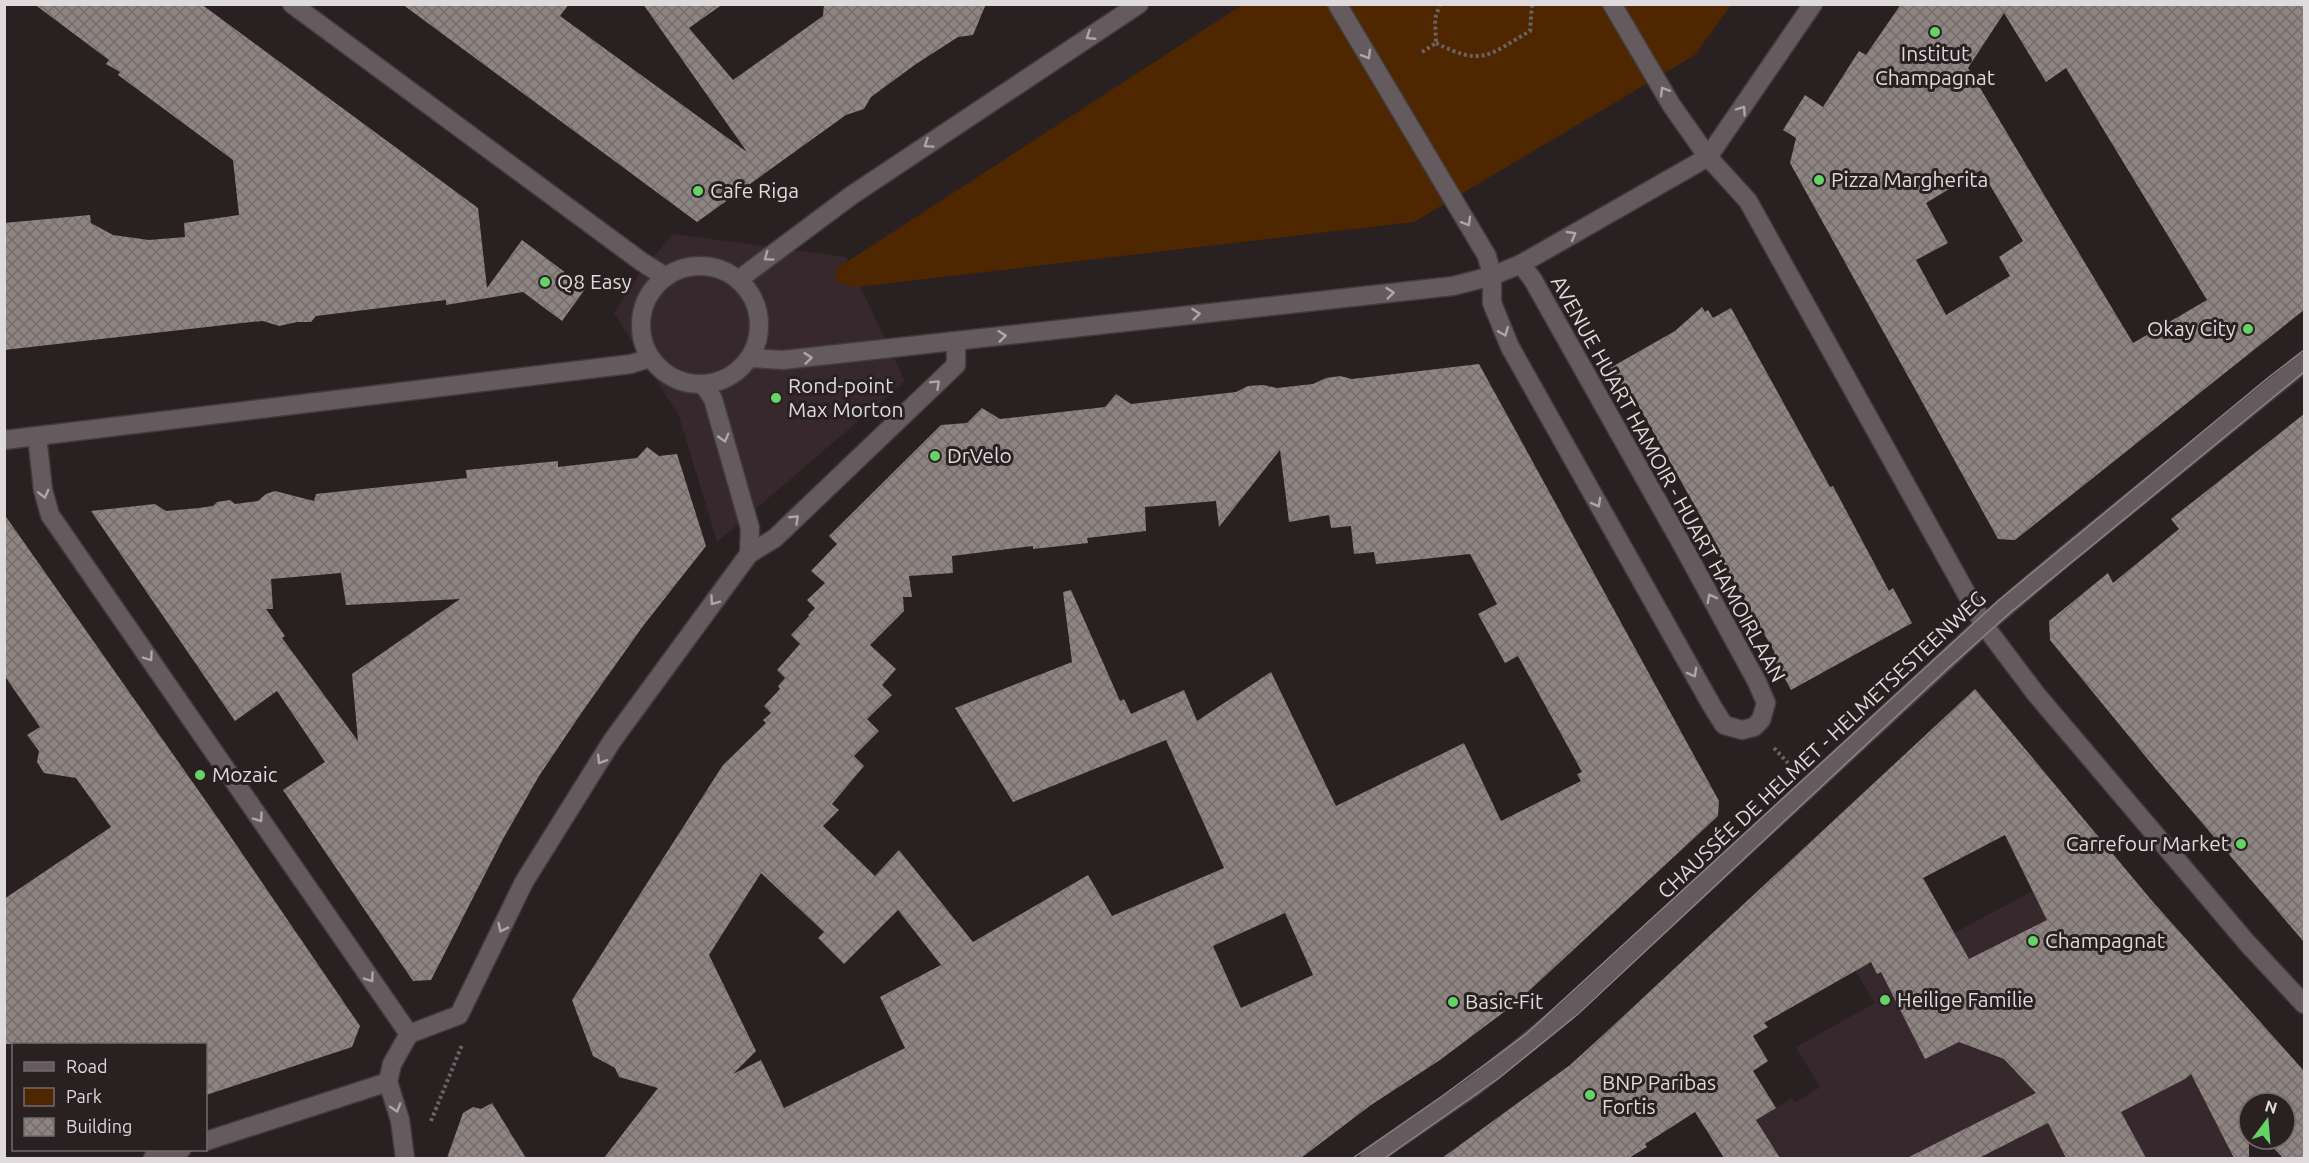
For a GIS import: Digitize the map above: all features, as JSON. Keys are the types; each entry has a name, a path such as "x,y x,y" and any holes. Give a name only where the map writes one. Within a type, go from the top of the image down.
{"street":[{"path":"292,4 642,262 666,277"},
{"path":"738,280 852,195 1139,4"},
{"name":"AVENUE HUART HAMOIR - HUART HAMOIRLAAN","path":"1337,4 1487,256 1492,276 1492,303 1510,347 1712,706 1724,725 1742,730 1754,727 1761,720 1766,703 1757,682 1542,296 1521,264"},
{"path":"1612,4 1672,106 1708,158 1748,201 1984,625 2036,694 2248,944 2304,1004"},
{"path":"750,358 783,360 956,341 1453,286 1492,276 1521,264 1708,158 1813,4"},
{"path":"689,267 715,268 738,280 753,298 759,318 758,339 750,358 741,369 717,382 703,384 689,384 661,370 650,358 644,344 641,328 642,313 647,299 666,277 689,267"},
{"path":"405,1158 400,1120 388,1082 392,1064 409,1034 459,1015 524,882 612,741 749,554 775,538 956,365 956,341"},
{"path":"4,440 631,364 650,358"},
{"name":"CHAUSSÉE DE HELMET - HELMETSESTEENWEG","path":"1369,1158 1474,1086 1563,1014 1984,625 2074,548 2304,362"},
{"path":"703,384 713,399 750,528 749,554"},
{"path":"37,436 43,490 50,515 409,1034"},
{"path":"207,1141 388,1082"},
{"path":"153,1158 175,1151"}],"path":[{"path":"1436,43 1435,19 1440,4"},
{"path":"1436,43 1459,55 1485,57 1530,31 1532,4"},
{"path":"1422,52 1436,43"},
{"path":"429,1127 468,1031 459,1015"}],"shaded area":[{"name":"Rond-point Max Morton","path":"673,234 846,257 905,381 717,542 679,416 614,313 642,270"},
{"name":"Champagnat","path":"2013,734 2057,788 2192,1076 2235,1158 1780,1158 1756,1120 1792,1098 1795,1103 1820,1087 1796,1047 1875,1003 1789,861 1805,846 1877,974 2033,891 1988,801 1947,799"}],"green space":[{"path":"1242,5 1731,5 1695,55 1414,222 856,287 836,282 836,269"}],"building":[{"path":"34,4 201,4 478,208 487,288 522,240 586,288 562,321 523,292 446,305 446,300 316,316 311,322 279,326 263,321 251,322 4,350 4,223 90,215 91,223 113,235 149,240 185,237 184,223 239,215 233,160 118,75 120,72 106,64 109,60"},
{"path":"402,4 569,4 560,16 747,152 643,4 723,4 689,28 733,80 823,16 824,4 986,4 973,35 958,37 916,64 871,97 864,109 846,115 697,222"},
{"path":"1901,4 2304,4 2304,310 2015,540 1998,539 1790,163 1796,138 1783,130 1805,95 1823,107 1859,51 1866,55","holes":["2004,13 2046,82 2066,68 2207,300 2133,343 1968,68","1981,170 2023,241 1999,257 2010,276 1946,315 1916,260 1948,243 1926,203"]},
{"path":"1702,307 1705,312 1708,310 1713,318 1731,308 1830,487 1833,486 1889,591 1893,588 1912,623 1791,690 1772,655 1775,653 1716,550 1719,549 1637,403 1631,403 1610,368 1675,331"},
{"path":"1479,364 1719,801 1718,816 1516,1003 1440,1060 1371,1105 1301,1158 604,1158 658,1088 619,1077 615,1068 593,1056 572,1000 723,765 766,723 763,720 771,713 764,706 780,689 778,686 785,678 777,670 800,644 791,635 815,608 807,600 825,583 811,571 837,544 829,536 941,425 967,423 982,408 1000,419 1105,407 1116,394 1131,404 1236,392 1248,386 1263,385 1277,388 1313,384 1326,378 1340,376 1352,379","holes":["1280,450 1289,522 1329,515 1331,528 1351,526 1354,554 1374,552 1376,564 1470,554 1497,604 1478,614 1505,663 1518,656 1582,772 1577,774 1581,781 1501,821 1464,743 1336,806 1271,672 1197,721 1184,690 1131,714 1124,699 1120,701 1071,590 1063,592 1072,662 955,708 1013,802 1166,740 1224,868 1112,916 1088,875 973,942 899,850 875,876 823,826 839,810 832,804 864,766 854,756 879,731 867,719 892,695 882,685 896,669 870,645 904,611 903,597 912,597 909,576 953,573 952,556 1033,546 1033,549 1088,543 1087,538 1146,531 1145,507 1216,501 1219,527","761,873 824,932 818,938 844,964 898,910 941,965 880,997 905,1048 784,1108 761,1060 733,1074 756,1051 709,955","1285,913 1313,975 1241,1008 1213,946"]},
{"path":"2304,414 2304,942 2155,768 2050,640 2049,621 2108,573 2113,583 2179,529 2171,519"},
{"path":"647,447 659,456 677,454 706,546 643,626 539,776 503,839 431,980 413,981 283,790 325,762 277,691 235,721 91,511 155,504 166,511 199,508 230,500 235,504 258,501 266,494 275,491 314,501 316,494 467,478 466,470 558,461 558,467 637,458","holes":["341,573 346,605 460,599 352,674 358,741 282,638 285,636 266,609 273,609 271,579"]},
{"path":"4,514 222,824 360,1026 352,1047 207,1095 207,1043 4,1044 4,899 111,827 76,778 44,773 37,762 39,751 27,735 40,727 4,675"},
{"path":"1975,689 2153,902 2304,1071 2304,1158 2283,1158 2276,1151 2297,1151 2297,1091 2237,1091 2237,1151 2249,1151 2249,1158 2234,1158 2191,1074 2121,1112 2146,1158 2066,1158 2048,1123 1979,1158 1907,1158 2036,1093 2004,1059 1959,1042 1925,1059 1881,972 1877,974 1871,962 1764,1023 1768,1027 1753,1036 1768,1061 1753,1071 1776,1108 1756,1120 1780,1158 1724,1158 1695,1112 1645,1144 1647,1147 1629,1158 1442,1158 1570,1065","holes":["2005,835 2047,920 1969,959 1923,878"]},
{"path":"492,1103 526,1158 447,1158 463,1113 473,1107 481,1109"}],"tram line":[{"path":"1353,1158 1526,1034 1999,600 2304,350"},
{"path":"1385,1158 1499,1078 1578,1014 2011,612 2304,372"}],"place":[{"name":"Institut Champagnat","path":"1935,32"},
{"name":"Pizza Margherita","path":"1819,180"},
{"name":"Cafe Riga","path":"698,191"},
{"name":"Q8 Easy","path":"545,282"},
{"name":"Okay City","path":"2248,329"},
{"name":"Rond-point Max Morton","path":"776,398"},
{"name":"DrVelo","path":"935,456"},
{"name":"Mozaic","path":"200,775"},
{"name":"Carrefour Market","path":"2241,844"},
{"name":"Champagnat","path":"2033,941"},
{"name":"Heilige Familie","path":"1885,1000"},
{"name":"Basic-Fit","path":"1453,1002"},
{"name":"BNP Paribas Fortis","path":"1590,1095"}]}
